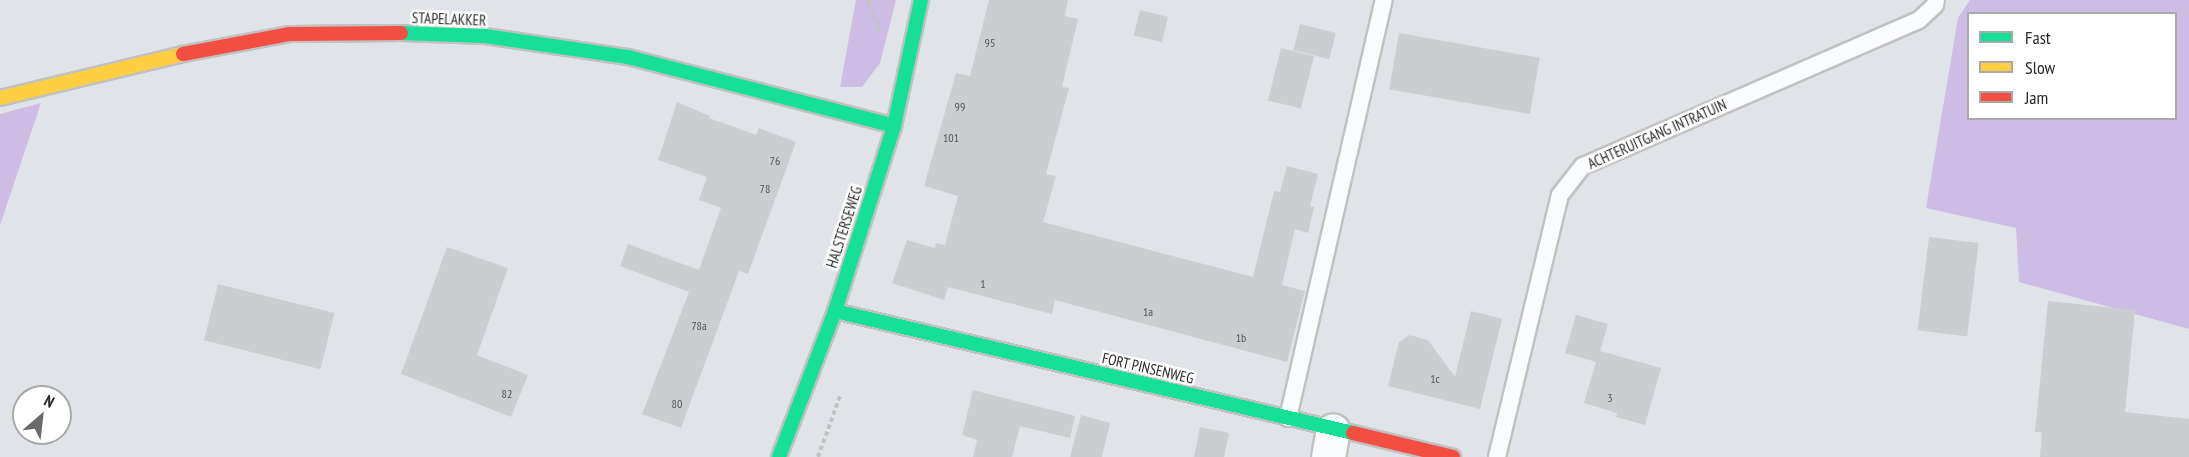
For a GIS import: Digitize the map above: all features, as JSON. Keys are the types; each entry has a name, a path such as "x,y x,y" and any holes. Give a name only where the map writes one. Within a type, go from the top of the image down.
{"street":[{"name":"HALSTERSEWEG","path":"779,457 835,311 894,126 921,0"},
{"name":"STAPELAKKER","path":"0,98 186,53 290,34 485,36 628,57 894,126"},
{"name":"FORT PINSENWEG","path":"835,311 1288,418 1330,443 1453,457"}],"lane":[{"path":"1288,418 1384,0"},
{"name":"ACHTERUITGANG INTRATUIN","path":"1497,457 1560,195 1583,166 1919,20 1936,0"}],"shaded area":[{"path":"856,0 896,0 880,63 862,87 840,87"},
{"path":"1970,0 2189,0 2189,329 2019,282 2016,228 1926,208 1958,18"},
{"path":"41,103 0,225 0,114"}],"building":[{"path":"989,0 1068,0 1065,16 1078,19 1062,87 1069,88 1046,174 1056,176 1043,222 1253,277 1274,191 1280,192 1287,166 1318,174 1310,206 1314,207 1308,233 1295,229 1282,285 1305,291 1287,362 1055,300 1052,314 948,287 944,300 892,283 907,240 935,248 936,243 945,245 958,196 924,186 956,73 970,76"},
{"path":"1140,10 1168,17 1162,42 1134,35"},
{"path":"1300,24 1336,33 1329,59 1293,50"},
{"path":"1399,33 1540,58 1530,114 1389,89"},
{"path":"1281,48 1314,56 1301,109 1268,100"},
{"path":"677,102 710,116 709,118 756,135 759,128 796,142 748,274 739,271 681,428 642,414 689,292 620,266 628,244 699,270 721,208 699,200 707,177 658,160"},
{"path":"1929,237 1979,243 1967,336 1918,330"},
{"path":"447,247 508,268 477,355 528,375 511,417 401,374"},
{"path":"218,284 334,313 320,369 204,340"},
{"path":"2048,301 2135,310 2125,412 2189,419 2189,457 2040,457 2042,432 2035,432"},
{"path":"1471,311 1502,319 1480,409 1388,386 1399,342 1410,335 1428,340 1455,377"},
{"path":"1576,315 1608,324 1600,351 1661,368 1645,425 1616,417 1617,413 1584,403 1596,362 1565,353"},
{"path":"973,390 1075,416 1070,438 1020,426 1012,457 973,457 977,440 962,435"},
{"path":"1081,415 1110,423 1102,457 1070,457"},
{"path":"1200,427 1229,433 1224,457 1194,457"}],"traffic: fast":[{"path":"779,457 835,311 894,126 921,0"},
{"path":"401,33 485,36 628,57 894,126"},
{"path":"835,311 1353,433"}],"traffic: slow":[{"path":"0,98 183,54"}],"traffic: jam":[{"path":"183,54 290,34 401,33"},
{"path":"1353,433 1453,457"}]}
